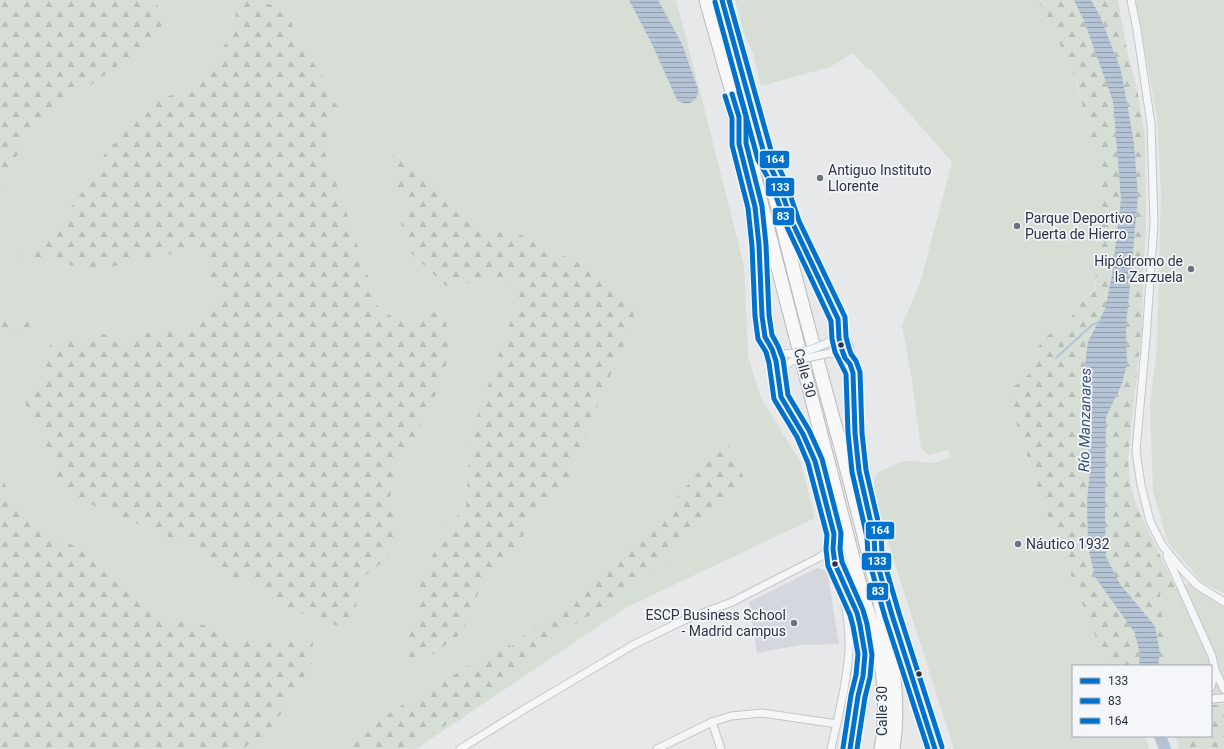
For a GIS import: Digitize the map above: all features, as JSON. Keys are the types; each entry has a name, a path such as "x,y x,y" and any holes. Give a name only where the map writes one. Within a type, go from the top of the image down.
{"highway":[{"name":"Calle 30","path":"706,0 863,596 878,647 884,698 884,724 881,749"},
{"name":"Calle 30","path":"722,0 766,157 783,230 864,533 889,645 896,697 896,723 893,749"},
{"path":"738,117 739,144 755,207 759,245 762,316 765,337"},
{"path":"766,157 778,182"},
{"path":"864,533 876,556"},
{"path":"863,596 865,654"},
{"path":"924,711 936,749"}],"street":[{"path":"1130,0 1137,30 1151,124 1154,224 1136,451 1140,485 1150,521 1212,656 1215,670 1224,689"},
{"path":"778,182 793,224 838,319 849,346 853,373 855,433 859,471 874,536 876,556 892,615 924,711"},
{"path":"765,337 772,349 780,354 790,354 820,346 833,339 839,326 838,319"},
{"path":"765,337 772,374 781,397 803,434 815,461 857,613 865,654 863,676 858,696 850,749"},
{"path":"781,397 779,376 781,370 792,361 830,353 838,354 845,358 850,364 853,373"},
{"path":"831,749 847,670 849,649 848,619 834,557 834,534"},
{"path":"1162,545 1178,566 1197,585 1224,602"},
{"path":"460,749 633,645 682,621 732,602 833,549"},
{"path":"818,558 834,557"},
{"path":"839,574 857,613"},
{"path":"1212,683 1215,670"},
{"path":"1212,700 1224,698"},
{"path":"657,749 712,722 731,716 762,713 836,724"},
{"path":"712,722 721,749"}],"shaded area":[{"name":"ESCP Business School - Madrid campus","path":"817,568 827,570 839,644 801,645 757,653 749,602"}],"green space":[{"path":"0,0 676,0 744,266 748,356 761,398 801,463 815,518 627,607 416,749 0,749"},
{"path":"0,0 155,0 165,23 131,56 40,122 14,160 0,191"},
{"name":"Parque Deportivo Puerta de Hierro","path":"735,0 1038,0 1073,72 1083,105 1090,138 1101,168 1102,200 1095,288 1080,302 1067,325 1046,336 1036,350 1033,370 1019,383 1008,390 1009,400 1043,505 1107,665 1072,665 1072,737 1145,737 1149,749 954,749 874,494 874,478 879,472 898,463 909,461 934,463 950,458 948,450 928,455 921,448 912,381 902,325 920,284 952,162 871,70 867,69 853,53 830,67 761,86 753,53 746,39"},
{"path":"1038,0 1118,0 1128,55 1137,88 1145,137 1146,226 1142,329 1128,458 1130,481 1136,504 1176,588 1160,593 1168,665 1107,665 1043,505 1009,400 1008,390 1019,383 1033,370 1036,350 1046,336 1067,325 1080,302 1096,289 1095,259 1102,196 1101,168 1090,138 1078,85"},
{"name":"Hipódromo de la Zarzuela","path":"1136,0 1224,0 1224,593 1203,583 1168,543 1153,491 1150,405 1157,347 1161,192 1157,118"},
{"path":"245,1 283,6 288,12 297,38 326,82 329,94 340,110 322,145 340,193 378,307 395,319 415,322 442,308 452,346 439,387 418,432 394,471 390,499 396,530 387,558 359,581 353,624 341,627 308,616 285,606 258,583 232,578 202,560 193,547 78,499 56,477 38,422 22,400 46,370 45,355 51,344 50,339 63,342 103,334 118,338 187,327 211,315 217,305 217,293 208,281 209,270 205,249 174,253 97,270 17,256 54,230 83,191 85,179 102,161 106,150 121,138 129,125 144,118 153,104 179,91 194,79 200,71 217,61 222,48 234,35 236,10"},
{"path":"392,150 418,165 445,201 482,233 516,232 535,242 552,255 560,255 571,258 599,277 632,307 636,324 620,352 607,386 600,396 595,414 570,468 571,476 567,488 555,501 539,513 528,526 520,542 504,555 497,571 482,583 462,633 414,668 406,648 416,615 419,583 447,527 466,507 470,437 523,285 498,278 446,286 410,252 401,223 407,208 394,178"},
{"path":"21,318 31,322 28,331 6,334 0,342 0,319"},
{"path":"726,440 744,478 668,559 637,587 558,634 483,700 410,749 335,749 399,707 508,643 511,647 655,523"},
{"path":"0,469 11,501 16,510 27,520 105,563 141,602 169,618 188,619 234,637 266,643 313,641 312,663 287,705 268,732 242,749 0,749"},
{"path":"1189,583 1224,606 1224,703 1212,704 1212,665 1168,665 1160,593"},
{"path":"1224,704 1224,749 1179,749 1175,737 1212,737 1212,705"}],"water":[{"path":"629,0 658,0 682,44 698,89 696,98 691,102 684,103 677,100 652,44"},
{"path":"1074,0 1091,0 1100,16 1121,70 1134,143 1138,197 1126,327 1127,364 1122,384 1106,417 1106,557 1120,584 1155,626 1160,654 1158,665 1139,665 1140,654 1135,633 1095,577 1088,546 1087,501 1091,459 1082,424 1082,385 1088,342 1105,309 1112,275 1121,199 1113,101 1084,21"}],"waterway":[{"path":"1056,358 1092,325 1099,322"},
{"name":"Río Manzanares","path":"1160,737 1165,749"}],"transit line":[{"name":"133","path":"722,0 765,157 778,182 793,224 838,319 839,338 842,350 853,373 855,433 859,471 874,536 875,556 892,615 935,749"},
{"name":"164","path":"729,0 772,154 785,180 799,221 845,317 846,337 851,354 856,361 860,372 862,433 866,470 881,534 882,555 942,747"},
{"name":"83","path":"715,2 758,160 772,185 787,227 831,321 832,339 835,352 846,374 848,433 852,472 867,537 868,557 885,617 928,749"},
{"name":"164","path":"739,92 746,116 746,143 762,206 766,245 769,315 772,335 783,359 788,395 809,430 822,459 841,533 840,549 842,562 863,610 867,624 872,655 870,677 865,697 857,749"},
{"name":"133","path":"732,94 739,117 739,144 755,207 759,245 762,316 765,337 772,349 776,361 781,397 803,434 815,461 834,534 833,549 835,564 857,613 860,625 865,654 863,676 858,696 850,749"},
{"name":"83","path":"725,96 732,118 732,145 748,208 752,246 755,316 758,339 766,352 769,363 774,399 797,437 808,463 827,535 826,549 828,566 850,615 853,626 858,654 856,675 851,695 843,748"}],"place":[{"name":"Antiguo Instituto Llorente","path":"820,178"},
{"name":"Parque Deportivo Puerta de Hierro","path":"1017,226"},
{"name":"Hipódromo de la Zarzuela","path":"1191,269"},
{"name":"Náutico 1932","path":"1018,544"},
{"name":"ESCP Business School - Madrid campus","path":"794,623"}]}
